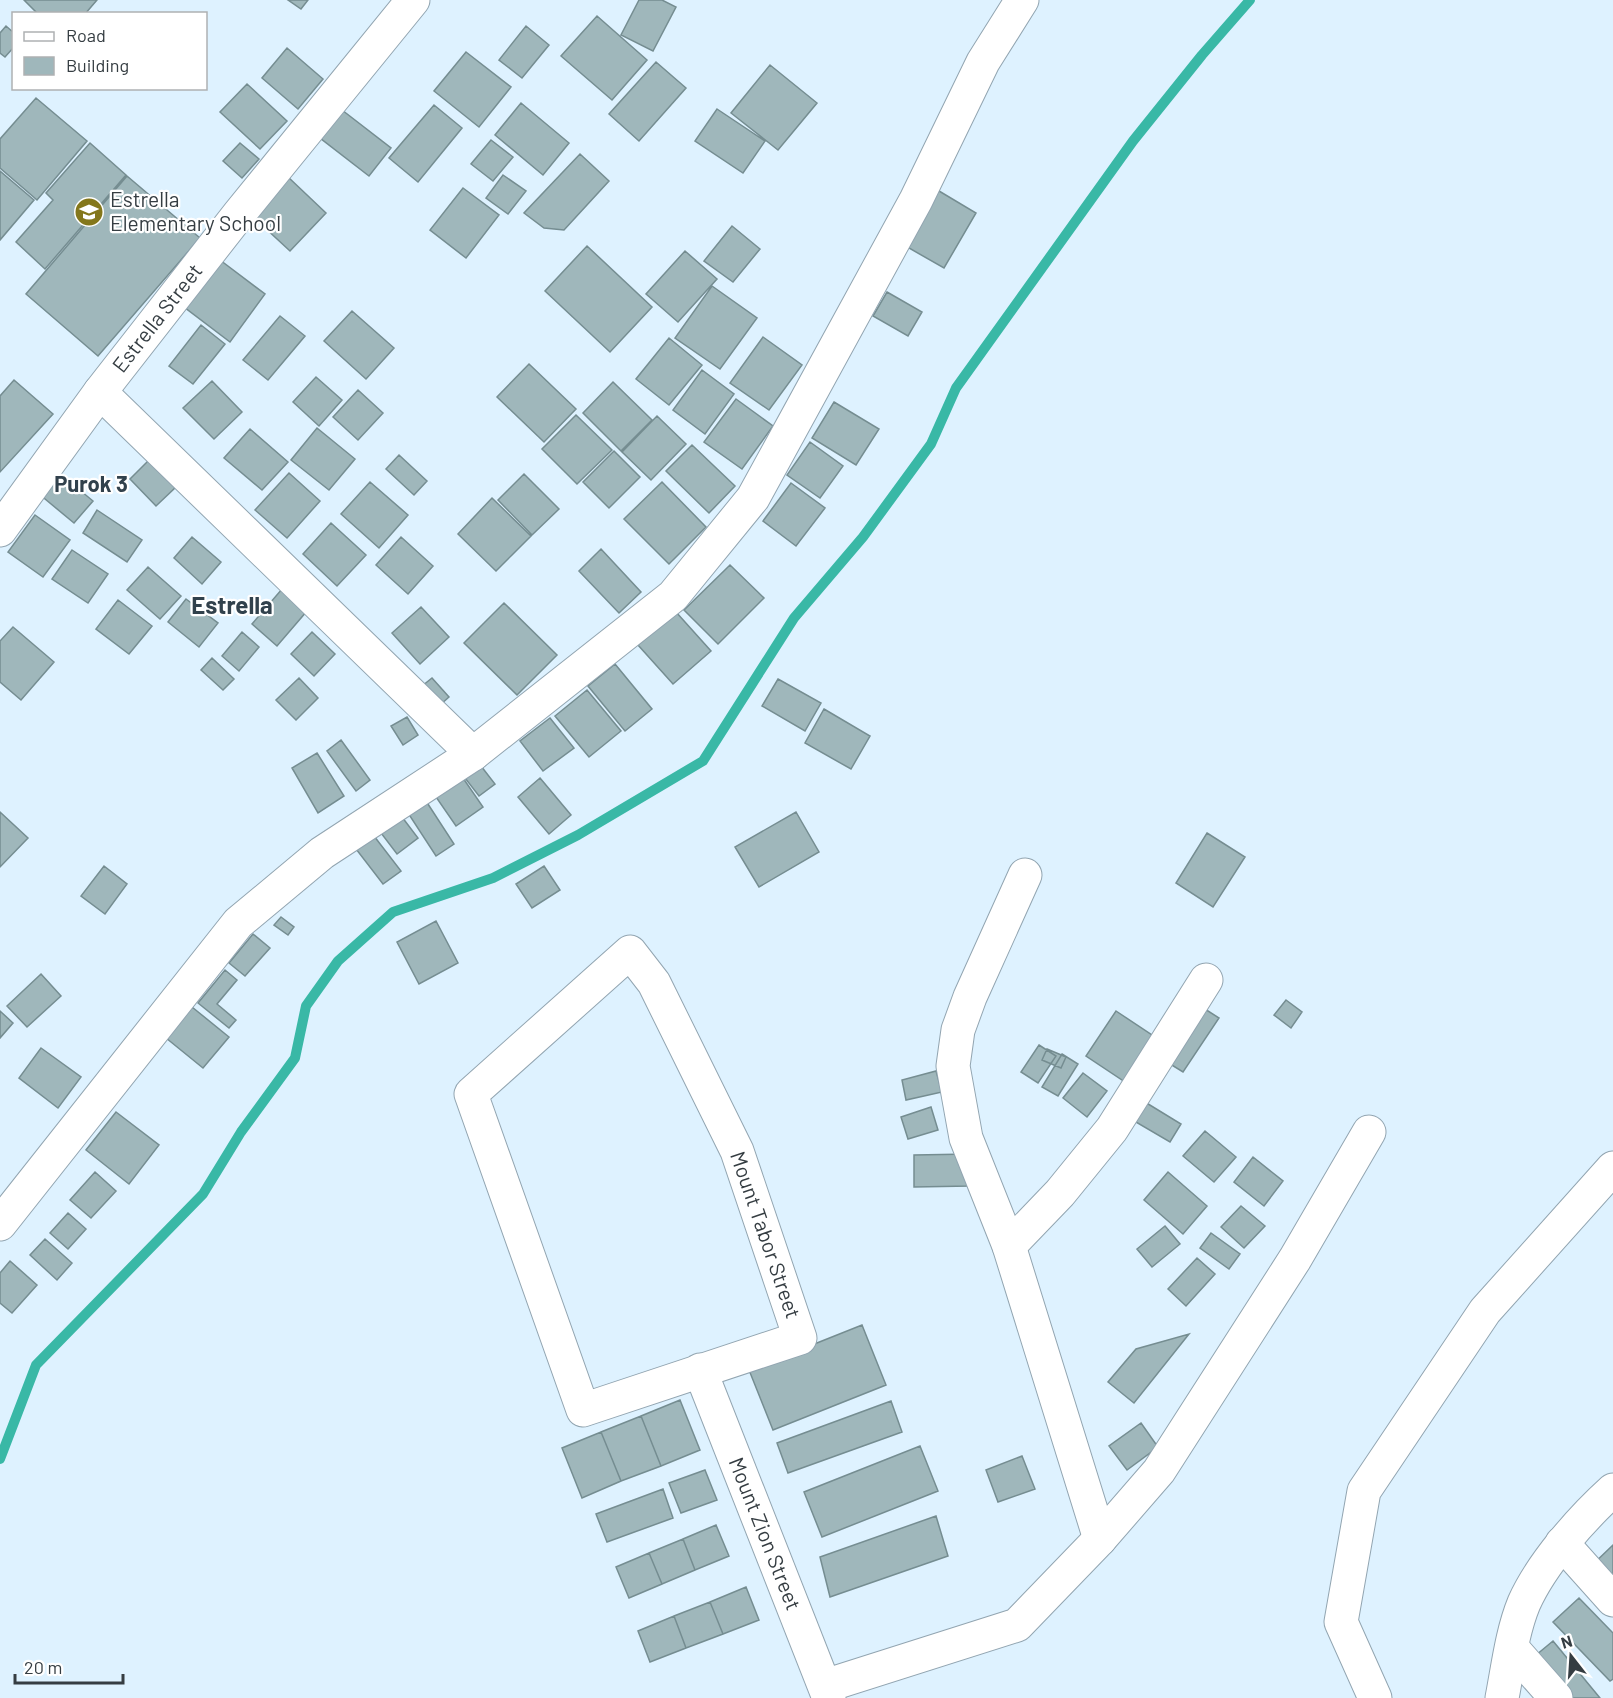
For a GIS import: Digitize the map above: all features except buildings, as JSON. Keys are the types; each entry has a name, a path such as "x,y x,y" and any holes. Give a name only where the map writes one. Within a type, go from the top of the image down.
{"street":[{"name":"Estrella Street","path":"0,530 100,392 239,214 413,0"},
{"path":"0,1224 238,923 322,853 473,754 673,596 753,498 916,200 983,62 1022,0"},
{"path":"100,392 473,754"},
{"path":"1025,874 970,997 958,1030 953,1066 966,1138 1009,1246 1100,1539"},
{"name":"Mount Tabor Street","path":"630,952 654,983 737,1150 800,1338 700,1370 583,1410 471,1094 630,952"},
{"path":"1009,1246 1060,1193 1112,1129 1206,980"},
{"path":"827,1692 1017,1625 1100,1539 1159,1471 1295,1258 1369,1132"},
{"path":"1375,1698 1341,1622 1364,1491 1485,1311 1613,1168"},
{"name":"Mount Zion Street","path":"700,1370 827,1692"},
{"path":"1502,1698 1524,1602 1562,1543 1613,1490"},
{"path":"1562,1543 1613,1600"},
{"path":"1512,1648 1556,1698"}],"waterway":[{"path":"0,1459 36,1365 203,1194 241,1132 295,1058 306,1006 338,961 393,912 493,878 578,835 703,761 794,618 863,537 931,444 956,388 1133,141 1202,55 1250,0"}],"place":[{"name":"Estrella Elementary School","path":"89,212"}],"district":[{"name":"Purok 3","path":"91,484"},
{"name":"Estrella","path":"232,606"}]}
